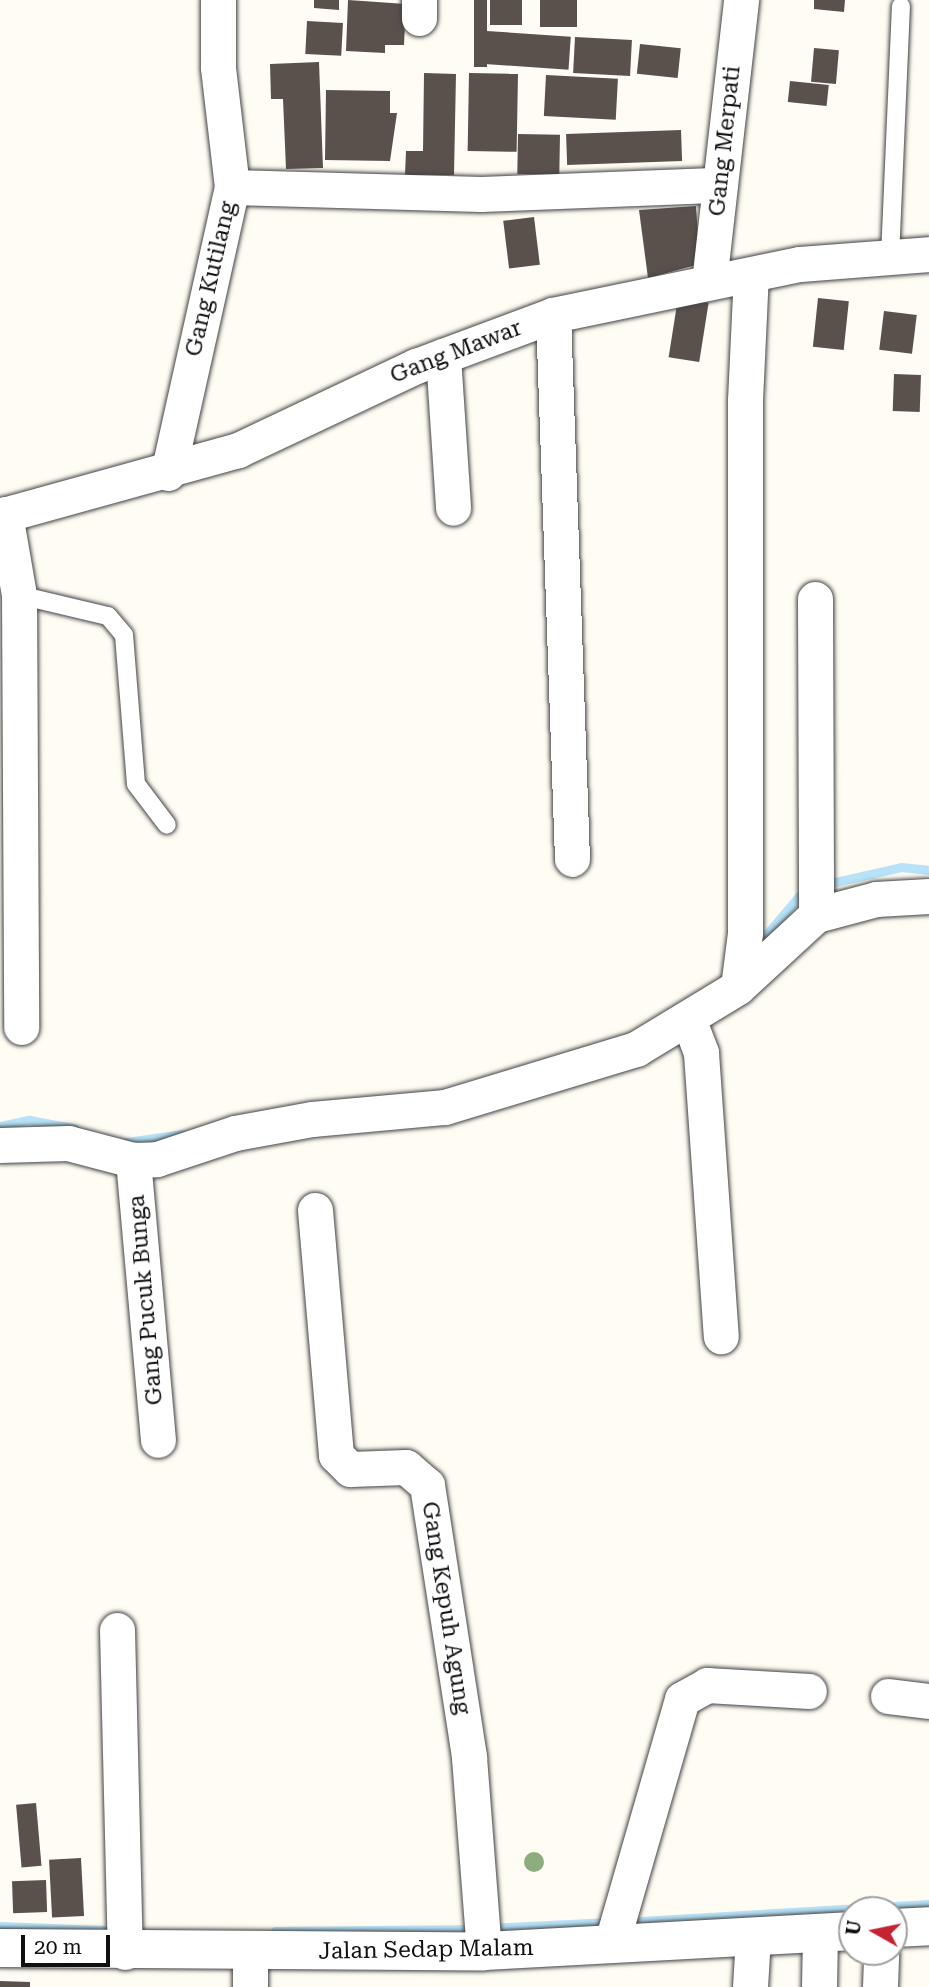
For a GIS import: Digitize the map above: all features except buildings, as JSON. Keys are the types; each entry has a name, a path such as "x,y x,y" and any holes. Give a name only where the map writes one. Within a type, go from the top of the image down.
{"street":[{"name":"Gang Kutilang","path":"168,472 232,187 218,68 218,0"},
{"name":"Gang Merpati","path":"709,282 741,0"},
{"path":"232,187 469,194 720,185"},
{"name":"Gang Mawar","path":"2,515 168,472 237,450 443,356 553,315 751,275 929,254"},
{"path":"742,963 745,400 751,275"},
{"path":"553,315 572,859"},
{"path":"443,356 453,508"},
{"path":"2,515 19,595 21,1027"},
{"path":"0,1145 68,1143 134,1160 312,1119 445,1107 636,1049 689,1021 742,963 815,894 816,599"},
{"path":"815,894 876,899 929,896"},
{"path":"689,1021 701,1053 721,1336"},
{"name":"Gang Pucuk Bunga","path":"134,1160 158,1440"},
{"name":"Gang Kepuh Agung","path":"315,1210 336,1455 350,1469 406,1467 427,1485 469,1757 483,1935"},
{"path":"117,1630 124,1933"},
{"path":"617,1925 682,1699 707,1685 809,1691"},
{"path":"888,1696 929,1701"},
{"name":"Jalan Sedap Malam","path":"0,1945 124,1933 250,1970 483,1935 617,1925 753,1937 836,1932"},
{"path":"908,1927 929,1926"},
{"path":"819,1987 836,1932"},
{"path":"750,1987 753,1937"},
{"path":"880,1987 881,1966"}],"lane":[{"path":"890,257 901,6"},
{"path":"19,595 108,616 124,635 136,784 167,825"}],"waterway":[{"path":"822,885 901,867 929,870"},
{"path":"754,949 806,888"},
{"path":"0,1126 29,1120 74,1128"},
{"path":"120,1143 182,1134"},
{"path":"624,1922 929,1904"},
{"path":"488,1928 610,1922"},
{"path":"0,1926 103,1930"},
{"path":"275,1931 474,1929"}]}
